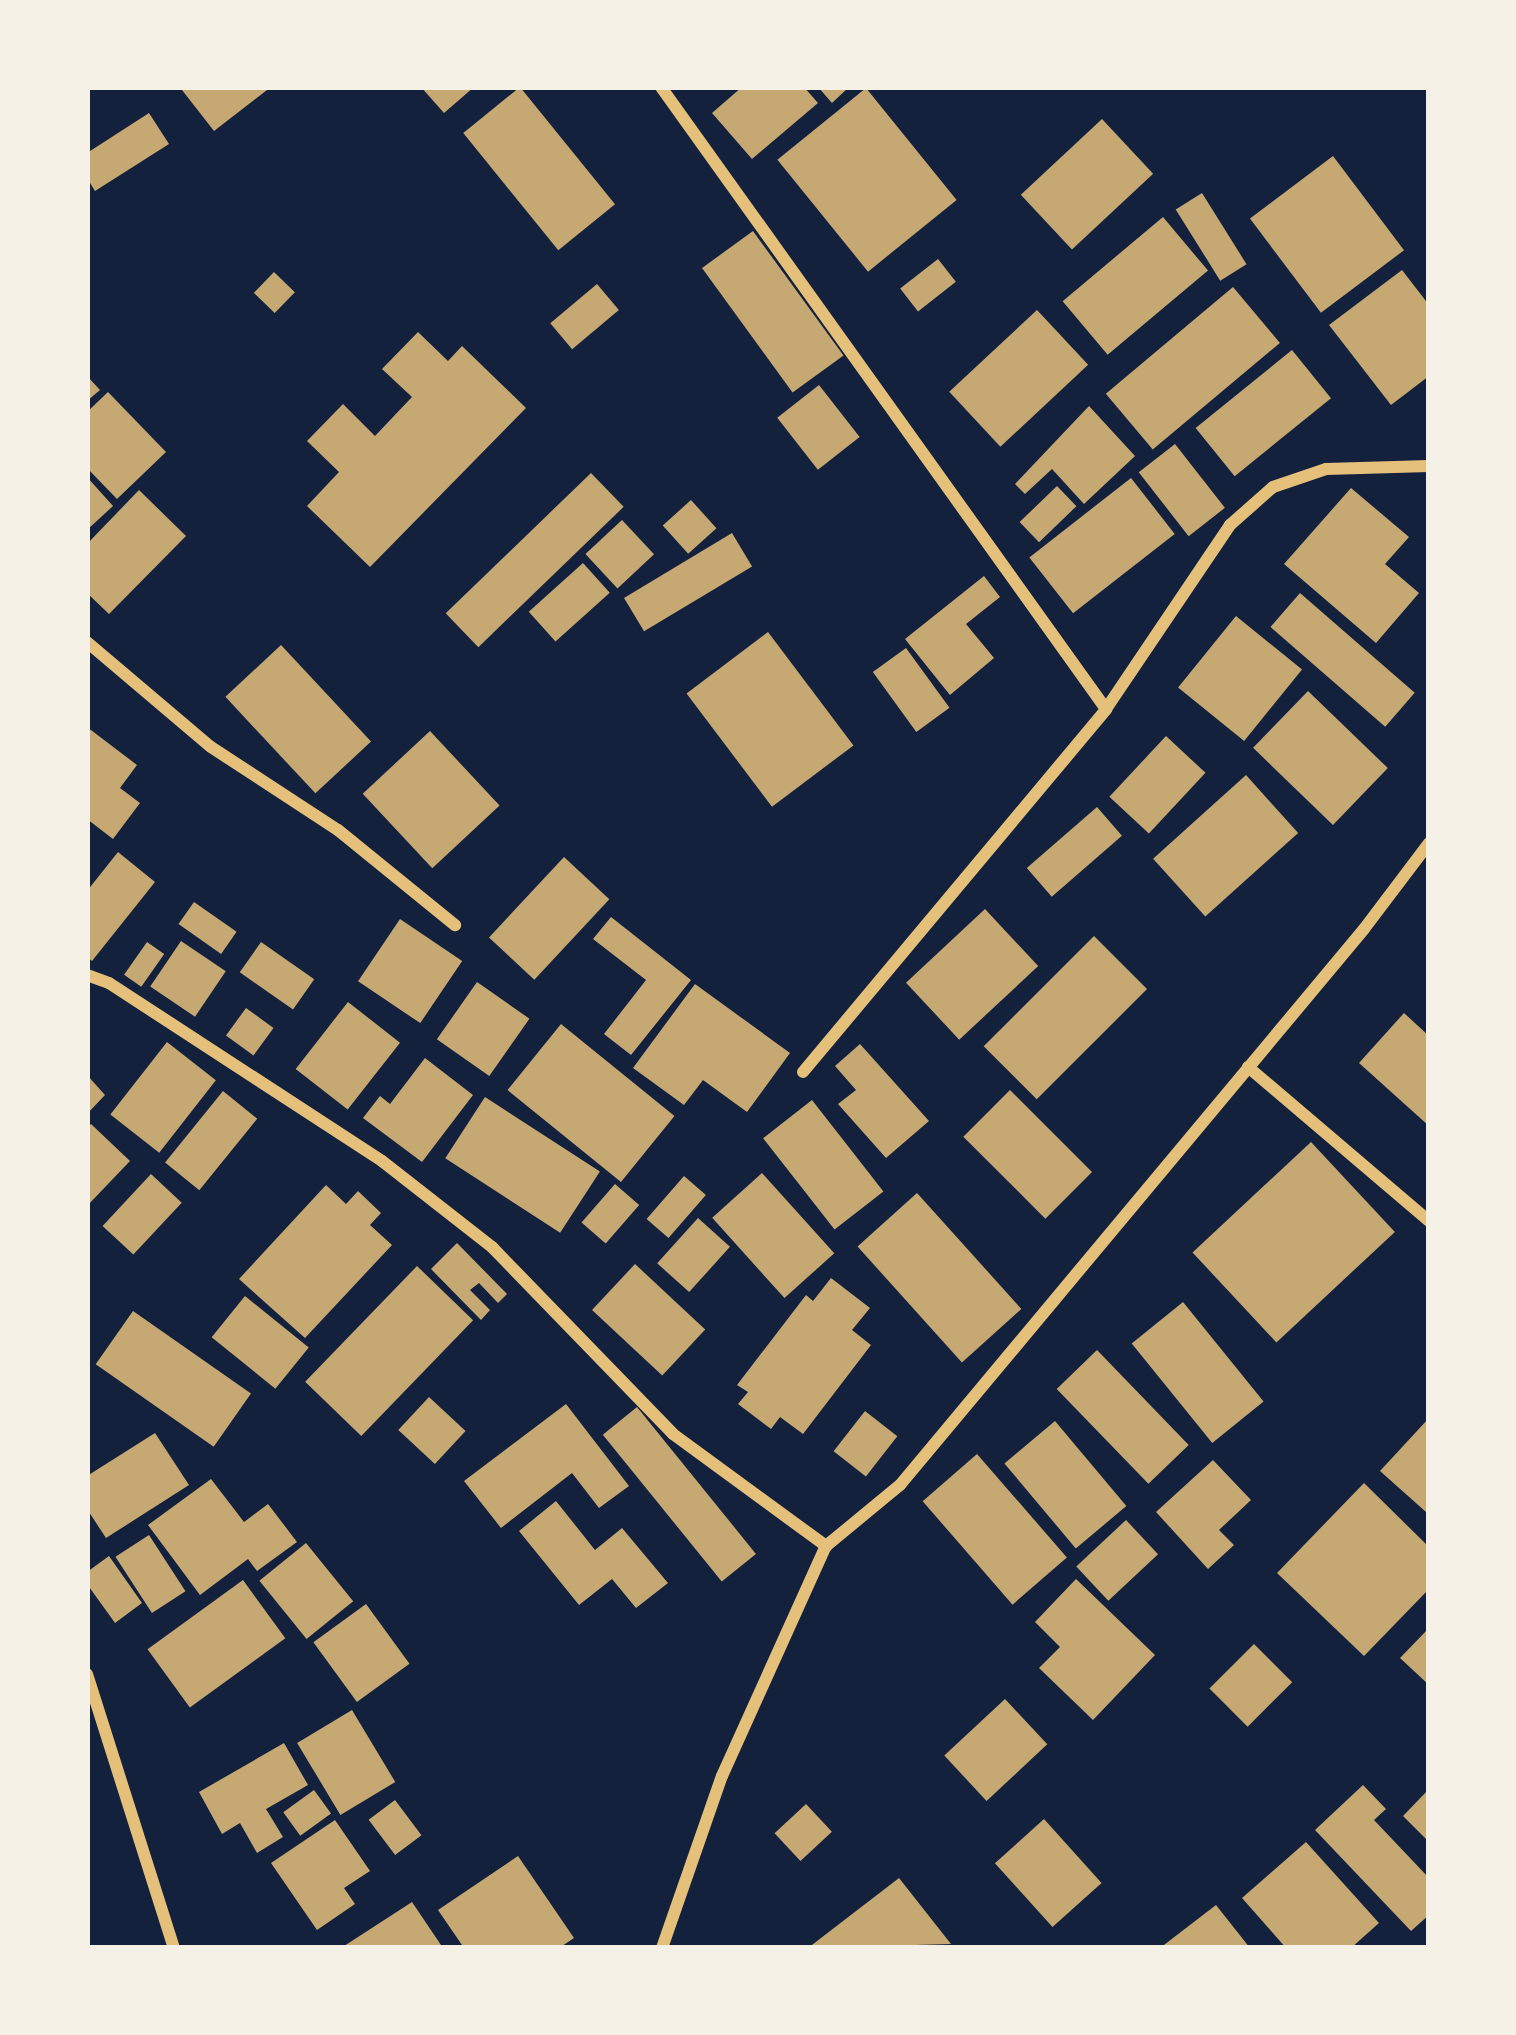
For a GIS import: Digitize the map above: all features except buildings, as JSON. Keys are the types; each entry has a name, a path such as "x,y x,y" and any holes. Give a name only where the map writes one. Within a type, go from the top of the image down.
{"street":[{"path":"661,87 1106,709"},
{"path":"803,1072 1106,709 1230,524 1273,487 1325,469 1429,466"},
{"path":"87,642 211,748 338,830 455,925"},
{"path":"662,1948 722,1776 826,1546 900,1485 1429,843"},
{"path":"87,974 128,995 382,1161 492,1247 673,1434 826,1546"},
{"path":"1247,1067 1429,1221"},
{"path":"87,1674 174,1948"}]}
